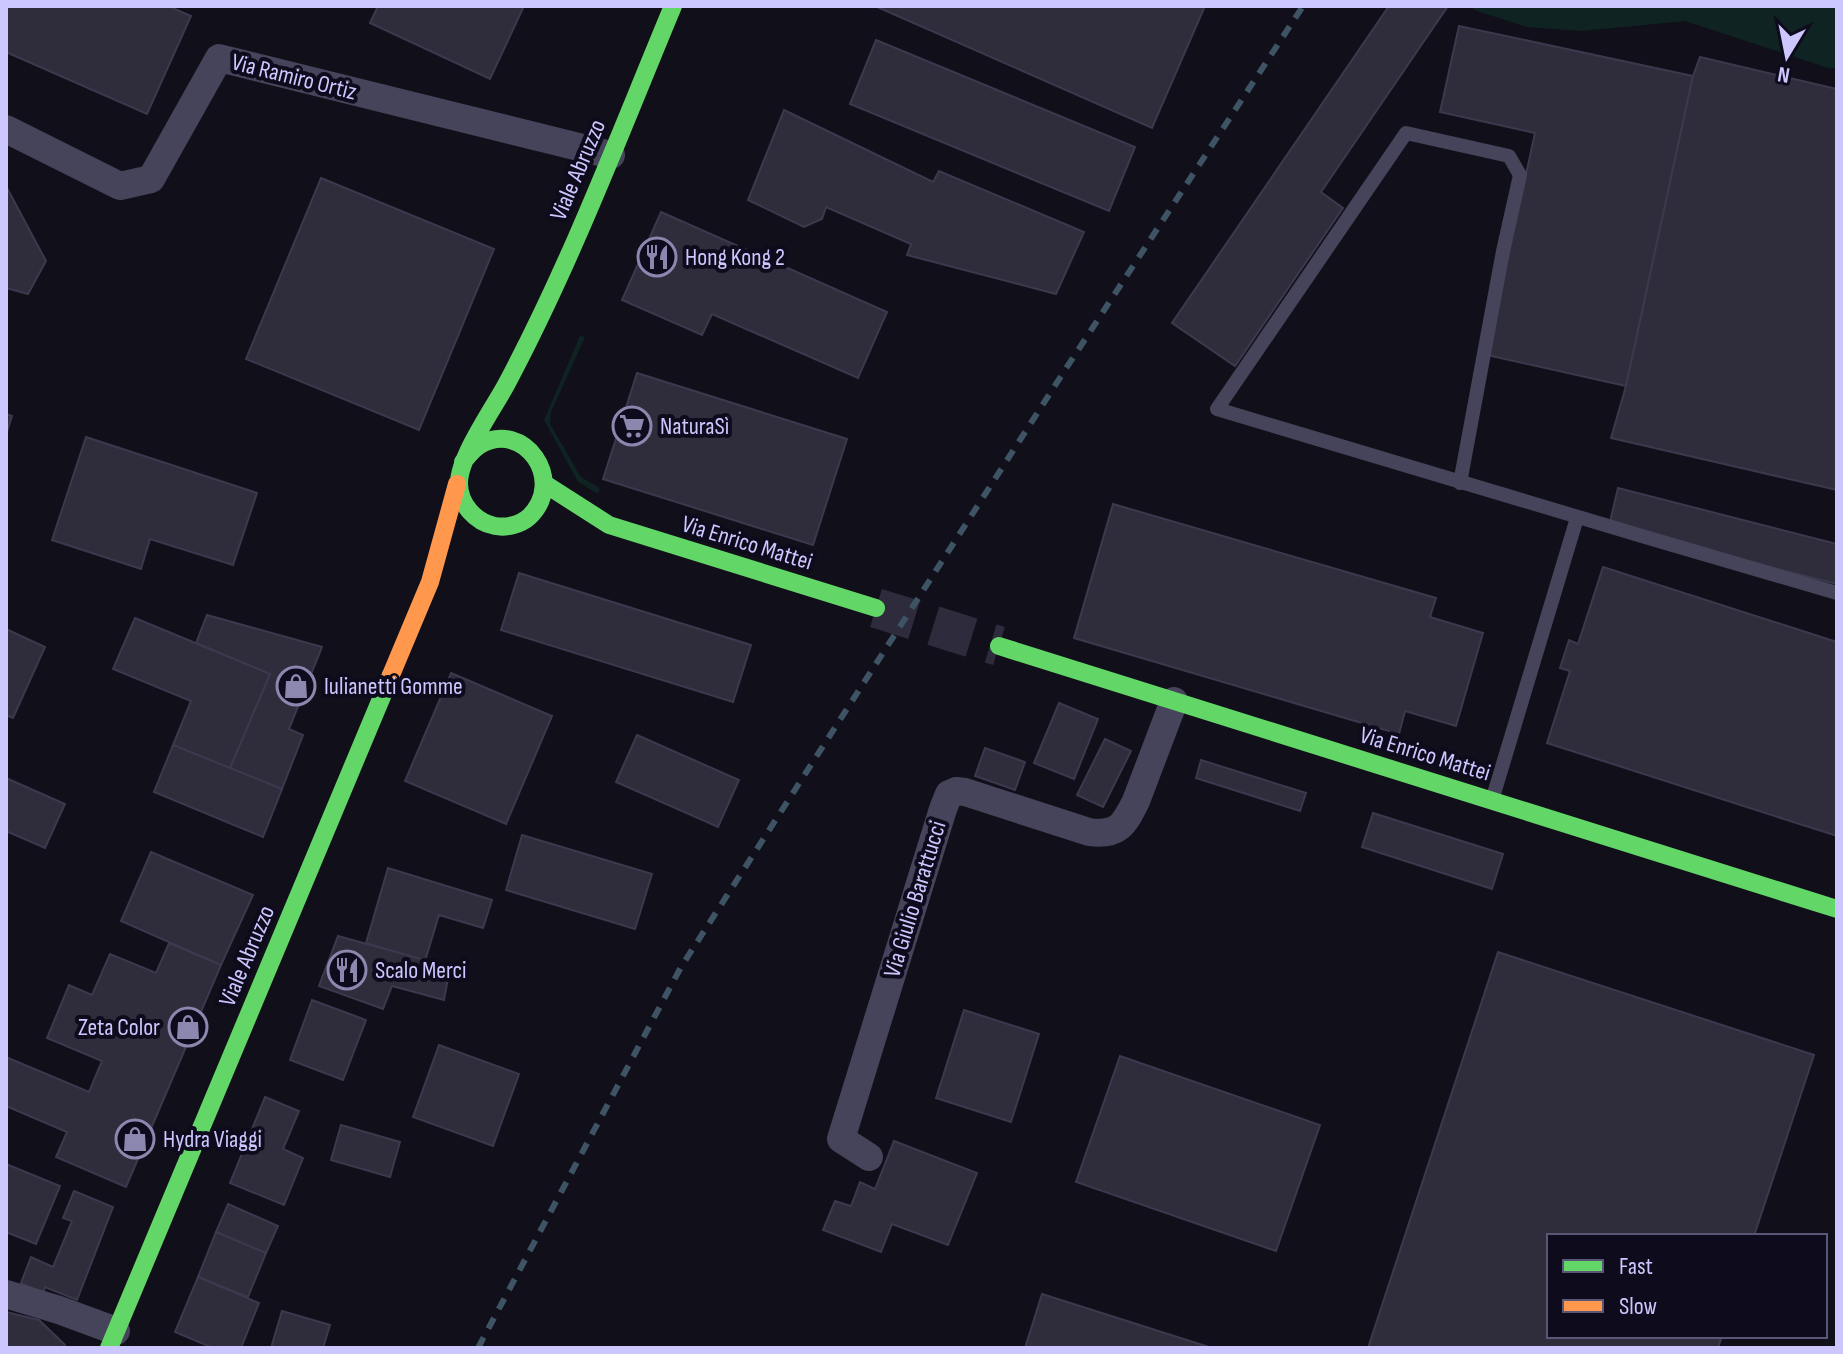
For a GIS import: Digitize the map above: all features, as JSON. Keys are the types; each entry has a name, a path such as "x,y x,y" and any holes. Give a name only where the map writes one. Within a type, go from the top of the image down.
{"main road":[{"name":"Viale Abruzzo","path":"463,462 523,352 673,6"},
{"name":"Viale Abruzzo","path":"523,352 523,383"},
{"path":"524,438 542,469 545,484 534,520 487,531 464,507 457,484 463,462 470,453 490,441 524,438"},
{"name":"Viale Abruzzo","path":"113,1340 430,582 457,484"},
{"path":"545,484 604,523"},
{"path":"573,522 604,523"},
{"name":"Via Enrico Mattei","path":"604,523 876,608"},
{"name":"Viale Abruzzo","path":"430,582 450,564"},
{"name":"Via Enrico Mattei","path":"999,646 1837,909"}],"street":[{"name":"Via Ramiro Ortiz","path":"6,129 120,186 151,179 219,58 611,155"},
{"name":"Via Giulio Barattucci","path":"869,1157 841,1139 949,794 965,792 1089,832 1113,832 1129,816 1136,801 1174,701"},
{"path":"6,1294 59,1310 113,1340"}],"lane":[{"path":"1460,483 1520,175 1509,156 1406,133 1217,409 1460,483 1577,518 1837,593"},
{"path":"1492,800 1577,518"}],"green space":[{"path":"1469,6 1837,6 1837,68 1828,68 1685,21 1582,31 1527,27"},
{"path":"580,336 585,337 551,412 550,424 581,477 600,488 598,494 578,482 544,420"}],"building":[{"path":"6,6 168,6 191,16 147,114 6,52"},
{"path":"378,6 524,6 490,79 370,23"},
{"path":"875,6 1205,6 1152,128"},
{"path":"1389,6 1448,6 1321,192 1343,208 1235,366 1172,323"},
{"path":"1459,26 1693,76 1626,386 1487,355 1535,133 1440,112"},
{"path":"876,40 1135,147 1109,211 850,104"},
{"path":"1700,57 1837,89 1837,490 1611,438 1626,386 1693,76"},
{"path":"784,110 933,182 939,171 1084,232 1056,294 907,255 911,244 826,207 822,219 804,227 748,200"},
{"path":"321,178 494,249 419,430 246,359"},
{"path":"6,186 46,261 28,294 6,288"},
{"path":"661,212 887,312 858,378 712,314 702,335 622,300"},
{"path":"637,373 847,439 813,545 603,479"},
{"path":"6,414 12,416 6,435"},
{"path":"86,437 257,493 233,565 150,539 141,569 52,540"},
{"path":"1618,488 1837,544 1837,584 1609,526"},
{"path":"1113,504 1436,598 1430,617 1483,633 1456,726 1405,711 1399,734 1074,638"},
{"path":"1603,567 1837,642 1837,836 1547,743 1570,671 1560,668 1569,640 1578,644"},
{"path":"519,573 751,645 733,702 501,630"},
{"path":"207,615 322,647 289,729 303,735 282,789 230,768 270,674 196,643"},
{"path":"135,618 270,674 230,768 173,745 191,701 113,669"},
{"path":"6,629 45,647 13,718 6,715"},
{"path":"451,673 552,716 506,824 405,781"},
{"path":"1059,703 1098,719 1074,779 1034,763"},
{"path":"637,735 739,780 718,827 616,782"},
{"path":"1105,739 1131,751 1103,807 1077,795"},
{"path":"173,745 282,789 263,837 154,792"},
{"path":"985,748 1025,762 1015,790 975,776"},
{"path":"1201,760 1306,793 1300,811 1196,778"},
{"path":"6,778 65,804 45,848 6,831"},
{"path":"1373,813 1503,854 1492,889 1362,847"},
{"path":"522,835 652,874 635,929 506,890"},
{"path":"151,852 253,895 221,965 121,921"},
{"path":"388,868 492,900 483,928 439,915 425,961 366,943"},
{"path":"338,936 450,967 444,1000 392,986 383,1009 319,986"},
{"path":"169,943 221,965 126,1187 56,1157 67,1132 6,1106 6,1057 89,1092 102,1061 47,1038 69,985 92,995 110,954 156,973"},
{"path":"1498,952 1814,1055 1755,1234 1547,1234 1547,1338 1721,1338 1718,1348 1368,1348"},
{"path":"312,1000 366,1020 343,1080 290,1060"},
{"path":"964,1010 1039,1034 1011,1122 936,1098"},
{"path":"439,1045 519,1074 493,1146 413,1117"},
{"path":"1120,1056 1320,1125 1276,1251 1076,1182"},
{"path":"265,1097 299,1111 283,1149 303,1158 284,1205 230,1183"},
{"path":"341,1125 400,1142 390,1177 331,1160"},
{"path":"894,1141 977,1173 948,1245 892,1224 881,1252 823,1230 835,1201 851,1206 860,1182 875,1189"},
{"path":"6,1164 60,1186 36,1244 6,1232"},
{"path":"74,1191 113,1207 77,1300 45,1287 43,1293 21,1283 31,1257 53,1267 72,1221 63,1218"},
{"path":"228,1204 278,1226 266,1253 216,1232"},
{"path":"216,1232 266,1253 248,1297 198,1277"},
{"path":"198,1277 259,1303 241,1348 213,1348 175,1332"},
{"path":"1042,1294 1212,1348 1025,1348"},
{"path":"282,1311 330,1325 323,1348 271,1348"},
{"path":"6,1312 39,1320 65,1345 63,1348 6,1348"}],"tunnel":[{"path":"876,608 999,646"}],"railway":[{"path":"478,1348 681,967 1303,6"}],"traffic: fast":[{"path":"463,462 465,460 467,457 477,447 496,439 512,440 525,447 542,472 544,487 540,503 529,517 517,524 504,527 488,524 465,505 460,491 460,472 465,460 470,447 506,385 552,292 673,6"},
{"path":"545,484 609,525 876,608"},
{"path":"999,646 1837,909"},
{"path":"109,1348 391,675"}],"traffic: slow":[{"path":"391,675 430,582 457,484"}],"place":[{"name":"Hong Kong 2","path":"657,257"},
{"name":"NaturaSì","path":"632,426"},
{"name":"Iulianetti Gomme","path":"296,686"},
{"name":"Scalo Merci","path":"347,970"},
{"name":"Zeta Color","path":"188,1027"},
{"name":"Hydra Viaggi","path":"135,1139"}]}
